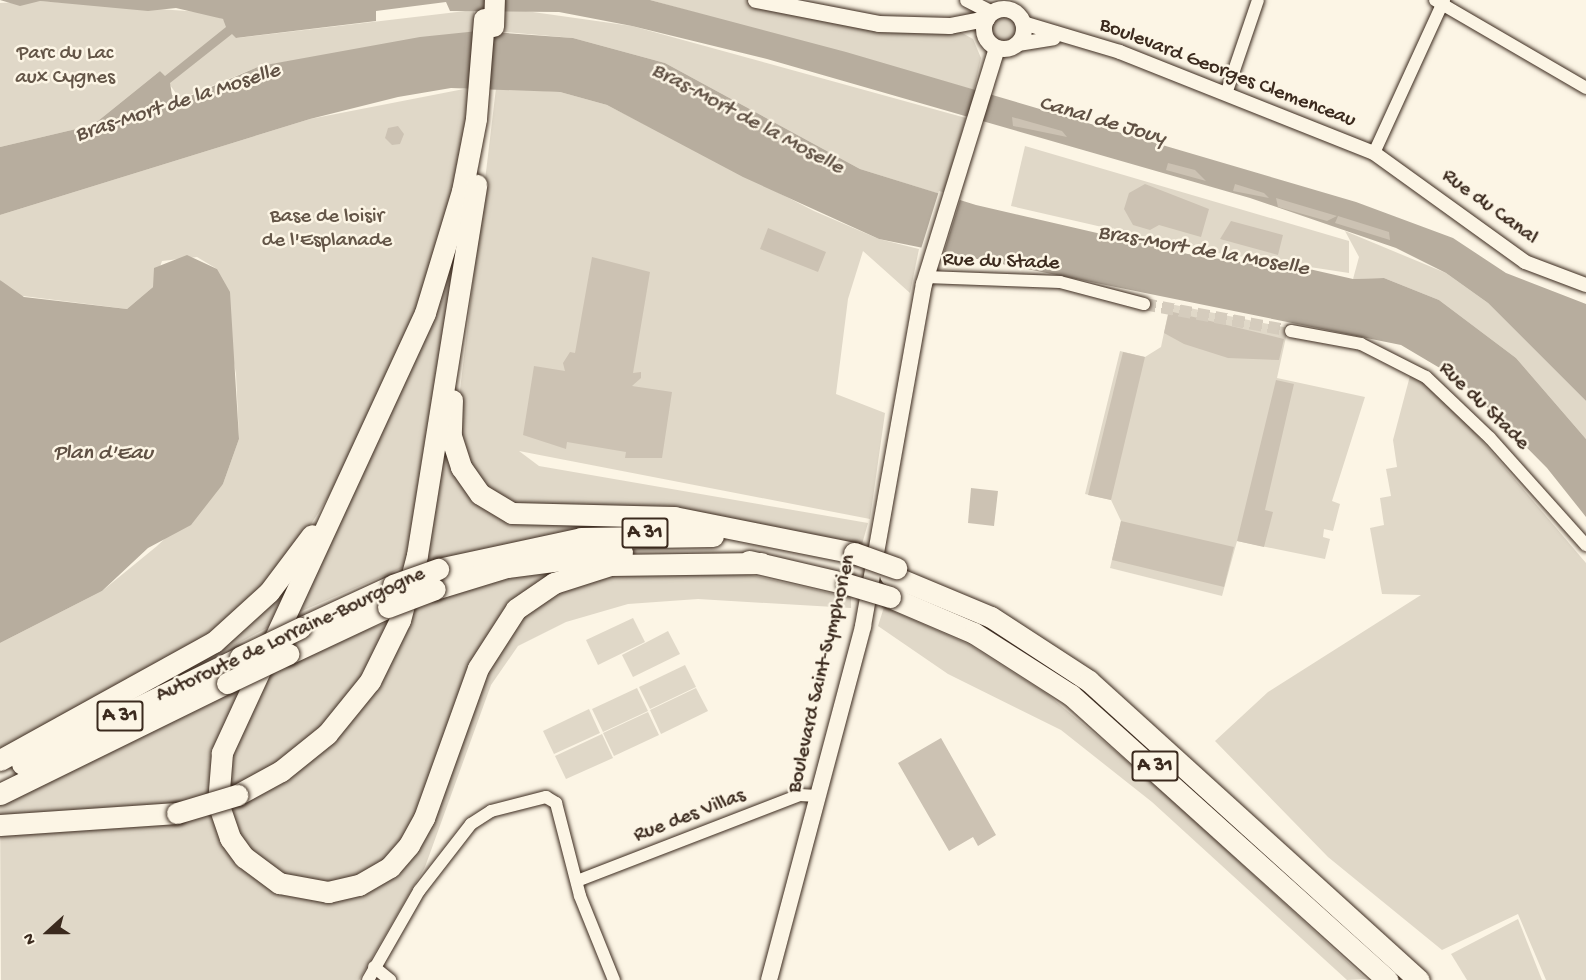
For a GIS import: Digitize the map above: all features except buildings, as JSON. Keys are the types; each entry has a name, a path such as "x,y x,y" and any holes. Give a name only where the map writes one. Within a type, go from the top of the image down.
{"highway":[{"path":"0,825 177,813 237,795 281,771 327,734 386,652 417,555 455,328 480,120 489,8"},
{"path":"480,120 443,262 379,413 221,761 218,802 230,838 252,864 279,883 328,892 359,885 390,867 409,845 424,818 478,668 516,609 535,595 610,565 761,563"},
{"path":"455,328 455,453 469,481 493,503 532,517 674,517 853,557"},
{"path":"0,760 197,653 254,609 317,528 379,413"},
{"name":"Autoroute de Lorraine-Bourgogne","path":"0,795 227,683 388,607 437,579 540,543 653,533 729,537 853,557"},
{"name":"Autoroute de Lorraine-Bourgogne","path":"0,775 393,585 607,552 676,552 761,563 890,597 974,633 1071,695 1387,980"},
{"name":"A 31","path":"853,557 942,586 951,597 1018,631 1089,681 1419,980"}],"main road":[{"path":"756,0 879,24 950,26 1003,18 1018,44"},
{"name":"Boulevard Saint-Symphorien","path":"769,980 862,626 927,273 1003,18"}],"street":[{"name":"Boulevard Georges Clemenceau","path":"967,0 1003,18 1064,38 1120,52 1374,153"},
{"path":"1226,94 1258,0"},
{"path":"1374,153 1440,1 1586,88"},
{"name":"Boulevard Georges Clemenceau","path":"1018,44 1064,38"},
{"name":"Rue du Canal","path":"1374,153 1525,262 1586,285"},
{"name":"Rue du Stade","path":"927,273 1060,282 1144,304"},
{"name":"Rue du Stade","path":"1291,331 1361,344 1426,377 1490,438 1586,545"},
{"name":"Rue des Villas","path":"577,880 800,795 817,796"},
{"path":"368,980 419,891 471,824 491,811 552,798 577,880 614,980"},
{"path":"374,968 390,980"}],"green space":[{"path":"650,0 761,0 950,26 973,39 981,58 974,90"},
{"name":"Parc du Lac aux Cygnes","path":"40,1 202,12 223,19 237,38 474,10 474,32 260,66 180,99 160,71 93,125 0,147 0,3"},
{"path":"505,8 632,26 966,118 943,195 860,169 665,63 573,38 504,32"},
{"path":"1004,17 1012,21 1016,29 1012,37 1004,41 996,37 992,29 996,21"},
{"name":"Base de loisir de l'Esplanade","path":"469,88 464,146 419,309 330,494 284,567 217,632 0,753 0,643 102,591 157,546 223,484 239,439 236,374 217,269 197,257 162,261 153,287 127,309 15,295 0,280 0,215 310,119"},
{"path":"496,88 560,92 607,105 814,211 879,239 919,249 910,293 863,251 848,299 836,394 885,413 870,519 519,451 539,466 868,523 861,548 731,520 664,513 543,512 541,523 592,521 593,564 534,588 515,604 480,654 453,728 460,729 508,626 546,593 573,582 649,564 708,565 851,598 851,608 698,599 628,604 566,622 518,646 491,685 425,867 359,980 1,980 0,804 351,635 409,615 447,403 458,407"},
{"path":"1025,146 1349,241 1349,273 1211,252 1011,206"},
{"path":"461,229 411,564 288,617"},
{"path":"1345,231 1446,273 1488,303 1586,401 1586,439 1516,358 1439,300 1384,278 1353,279 1359,257"},
{"path":"1170,304 1288,328 1277,378 1365,397 1332,501 1340,504 1333,531 1324,529 1323,537 1330,539 1325,559 1237,541 1222,596 1110,568 1121,521 1111,500 1085,494 1120,351 1145,357 1161,347"},
{"path":"1411,372 1443,395 1586,563 1586,980 1546,980 1518,914 1442,950 1328,857 1215,741 1268,692 1421,595 1382,594 1370,528 1384,525 1380,498 1391,496 1386,469 1397,467 1393,440"},
{"path":"314,536 278,622 137,697 174,670"},
{"path":"884,607 968,644 1047,694 1163,791 1366,979 1347,980 1152,802 1061,730 948,674 878,626"},
{"path":"633,618 645,642 598,665 586,640"},
{"path":"668,631 680,654 633,677 622,655"},
{"path":"685,665 696,687 650,709 639,687"},
{"path":"637,688 648,711 603,732 592,709"},
{"path":"696,688 708,711 661,734 650,710"},
{"path":"589,709 600,733 554,754 543,731"},
{"path":"648,712 659,735 614,756 603,733"},
{"path":"602,734 613,758 566,779 555,756"},
{"path":"1518,919 1542,980 1467,980 1451,954"}],"water":[{"name":"Bras-Mort de la Moselle","path":"0,0 650,0 846,52 1356,202 1453,238 1506,273 1586,304 1586,401 1488,303 1446,273 1396,248 1250,198 767,59 632,26 559,12 450,11 446,2 376,11 376,21 236,38 232,34 170,83 172,95 183,99 260,66 420,37 478,31 573,38 665,63 860,169 976,205 1188,254 1272,267 1274,261 1353,279 1384,278 1439,300 1516,358 1586,439 1586,517 1547,468 1460,380 1401,345 879,239 743,177 607,105 560,92 451,88 398,97 310,119 0,215 0,147 93,125 160,71 165,76 226,27 223,19 176,8 148,11 40,1 20,6"},
{"name":"Plan d'Eau","path":"187,255 217,269 230,292 239,439 223,484 191,525 148,548 102,591 0,643 0,280 24,297 127,309 153,287 154,268"}],"pier":[{"path":"939,191 961,197 943,255 920,252"}],"tunnel":[{"path":"1144,304 1291,331"}],"water label":[{"name":"Canal de Jouy","path":"1102,122"}]}
